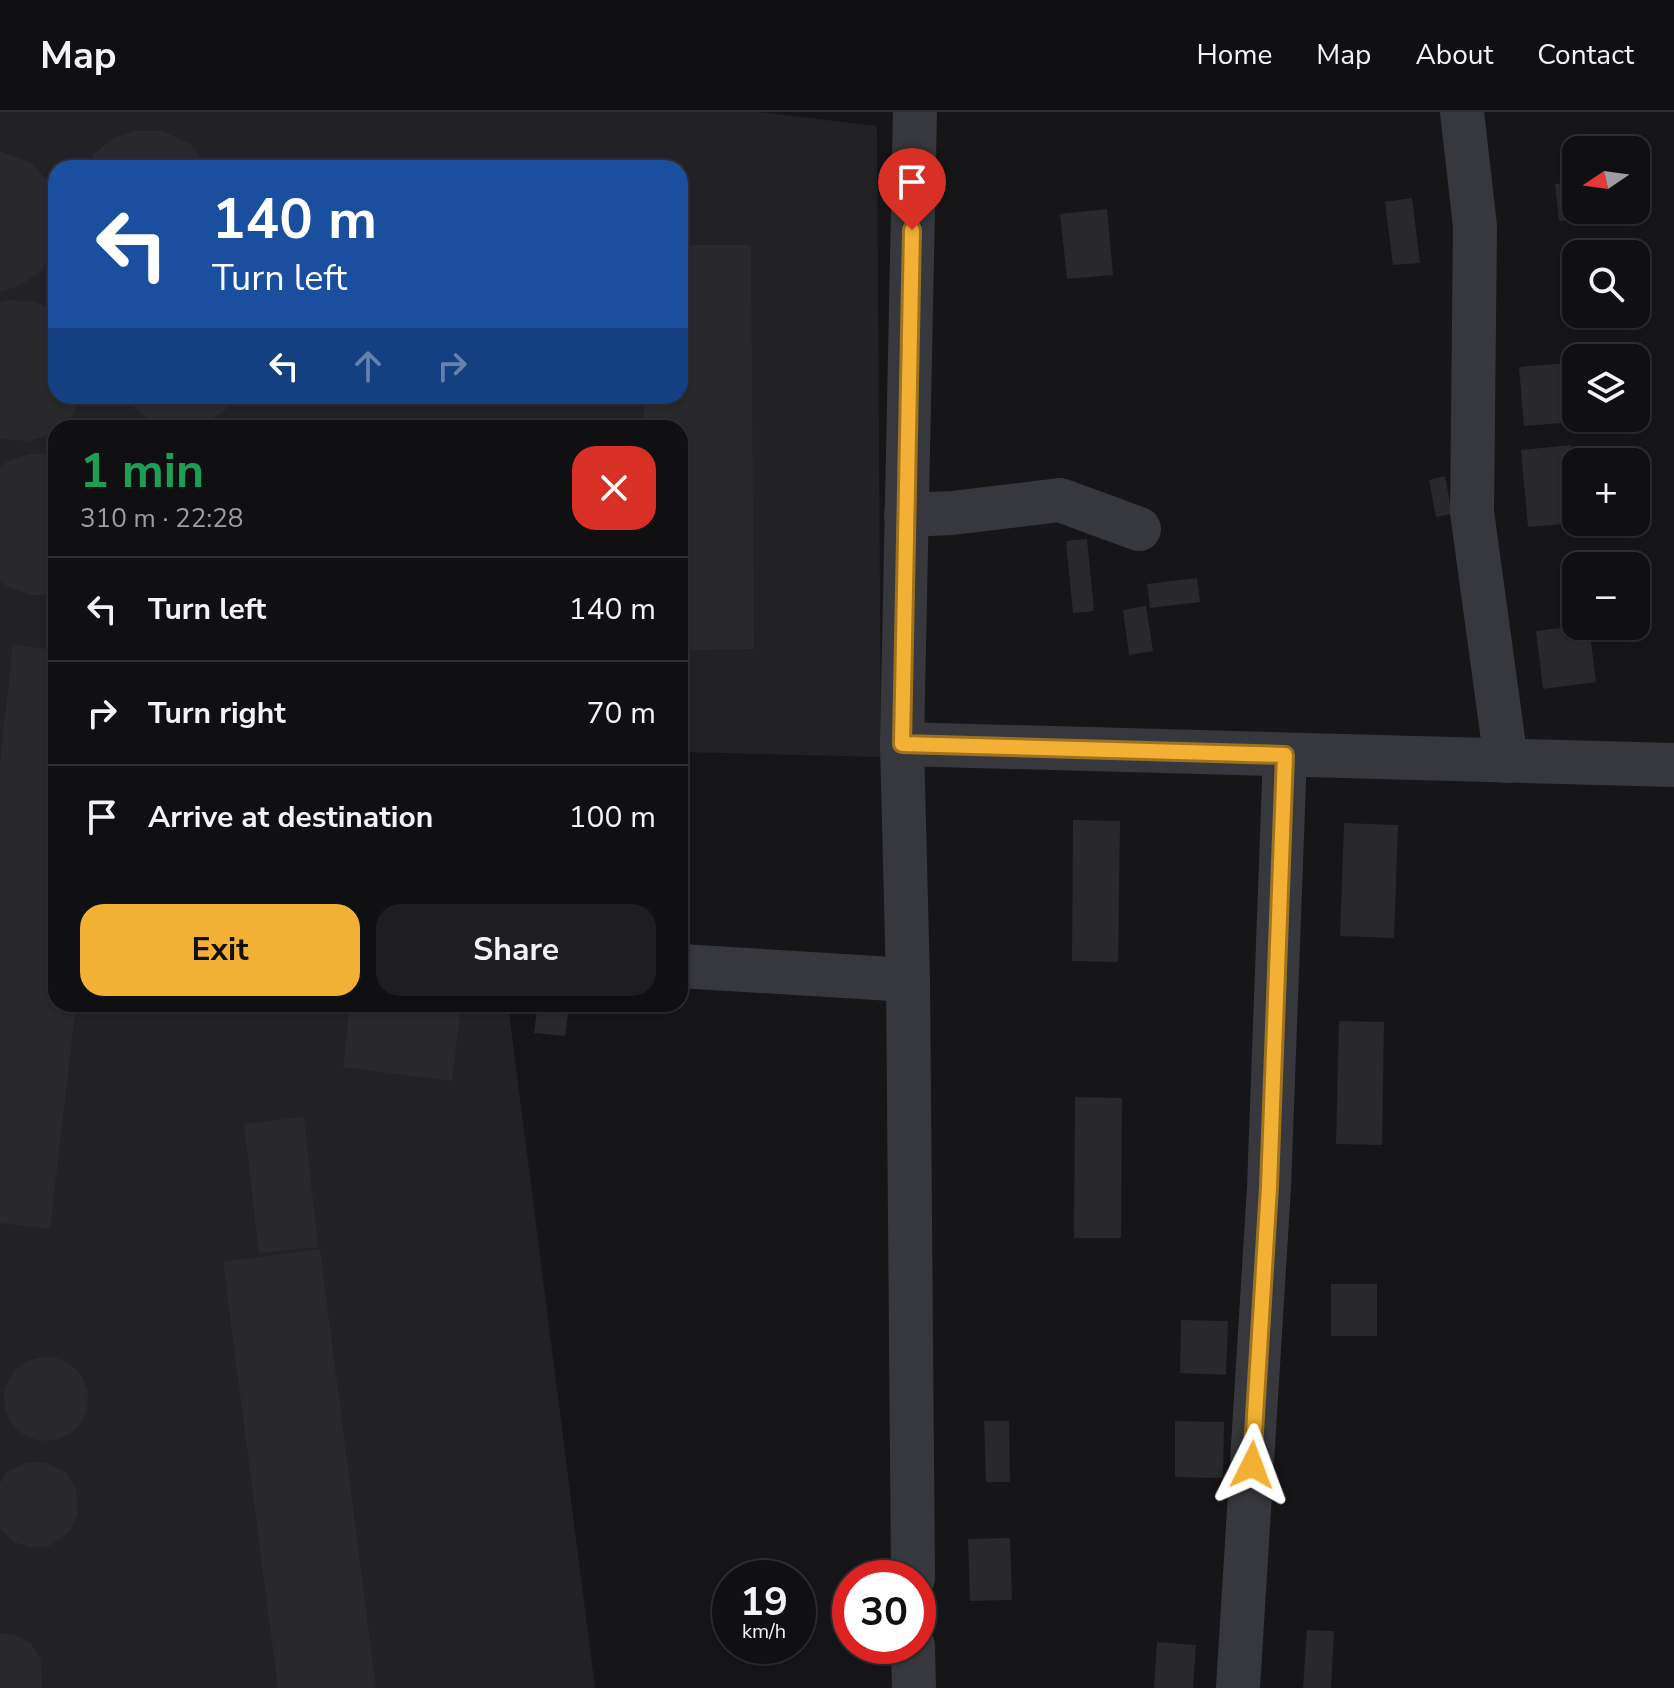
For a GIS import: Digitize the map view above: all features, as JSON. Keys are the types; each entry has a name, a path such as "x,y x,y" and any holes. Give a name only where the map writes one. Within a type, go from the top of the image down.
{"street":[{"path":"913,1560 908,980 902,744 915,112"},
{"path":"1462,112 1475,226 1472,512 1506,761"},
{"path":"906,515 952,513 1060,500 1139,529"},
{"path":"902,744 1674,765"},
{"path":"1238,1688 1269,1187 1285,755"},
{"path":"688,966 908,980"},
{"path":"913,1664 914,1688"}],"shaded area":[{"path":"0,112 758,112 877,126 881,757 688,752 688,420 48,420 48,1012 509,1012 595,1688 0,1688"}],"building":[{"path":"135,131 162,131 189,143 204,160 90,160 114,138"},
{"path":"0,151 31,163 48,182 48,260 41,271 19,286 0,292"},
{"path":"1562,183 1562,221 1559,221 1555,184"},
{"path":"1412,198 1420,263 1393,265 1385,202"},
{"path":"1107,209 1113,275 1067,279 1060,214"},
{"path":"688,245 751,245 754,649 688,650 688,420 644,420 643,404 688,404"},
{"path":"33,301 48,308 48,404 79,404 70,420 48,420 47,436 29,441 0,439 0,302"},
{"path":"1562,364 1562,423 1524,426 1519,367"},
{"path":"130,404 233,404 210,420 149,419"},
{"path":"1571,445 1571,448 1562,448 1562,524 1528,527 1521,450"},
{"path":"29,454 48,454 48,595 32,595 10,588 0,581 0,467"},
{"path":"1445,476 1452,514 1436,517 1429,480"},
{"path":"1087,539 1094,611 1073,613 1066,541"},
{"path":"1197,578 1200,602 1150,608 1147,584"},
{"path":"1146,606 1153,651 1129,655 1123,610"},
{"path":"1562,628 1562,640 1591,640 1596,682 1543,689 1536,631"},
{"path":"13,645 48,649 48,1012 75,1012 50,1229 0,1223 0,762"},
{"path":"1073,820 1120,821 1118,962 1072,961"},
{"path":"1344,823 1398,825 1394,938 1340,936"},
{"path":"349,1012 460,1012 452,1081 343,1067"},
{"path":"537,1012 568,1014 565,1036 534,1033"},
{"path":"1339,1021 1384,1022 1382,1145 1336,1144"},
{"path":"1075,1097 1122,1098 1121,1238 1074,1238"},
{"path":"304,1117 318,1247 259,1253 244,1124"},
{"path":"320,1249 376,1688 278,1688 223,1262"},
{"path":"1331,1284 1377,1284 1377,1336 1331,1336"},
{"path":"1181,1320 1228,1321 1226,1375 1180,1373"},
{"path":"46,1357 62,1360 76,1369 85,1383 88,1399 85,1415 76,1429 62,1438 46,1441 30,1438 16,1429 7,1415 4,1399 7,1383 16,1369 30,1360"},
{"path":"984,1421 1009,1421 1010,1482 986,1482"},
{"path":"1175,1421 1224,1422 1223,1478 1175,1477"},
{"path":"28,1462 47,1463 66,1473 76,1489 78,1513 70,1532 51,1545 33,1548 14,1542 0,1528 0,1483 6,1473"},
{"path":"1010,1538 1012,1600 970,1601 968,1539"},
{"path":"1307,1630 1334,1631 1331,1688 1303,1688"},
{"path":"0,1634 13,1634 31,1644 41,1660 42,1688 0,1688"},
{"path":"1157,1642 1196,1645 1193,1688 1154,1688"}],"route":[{"path":"912,230 902,744 1285,755 1269,1187 1252,1465"}]}
